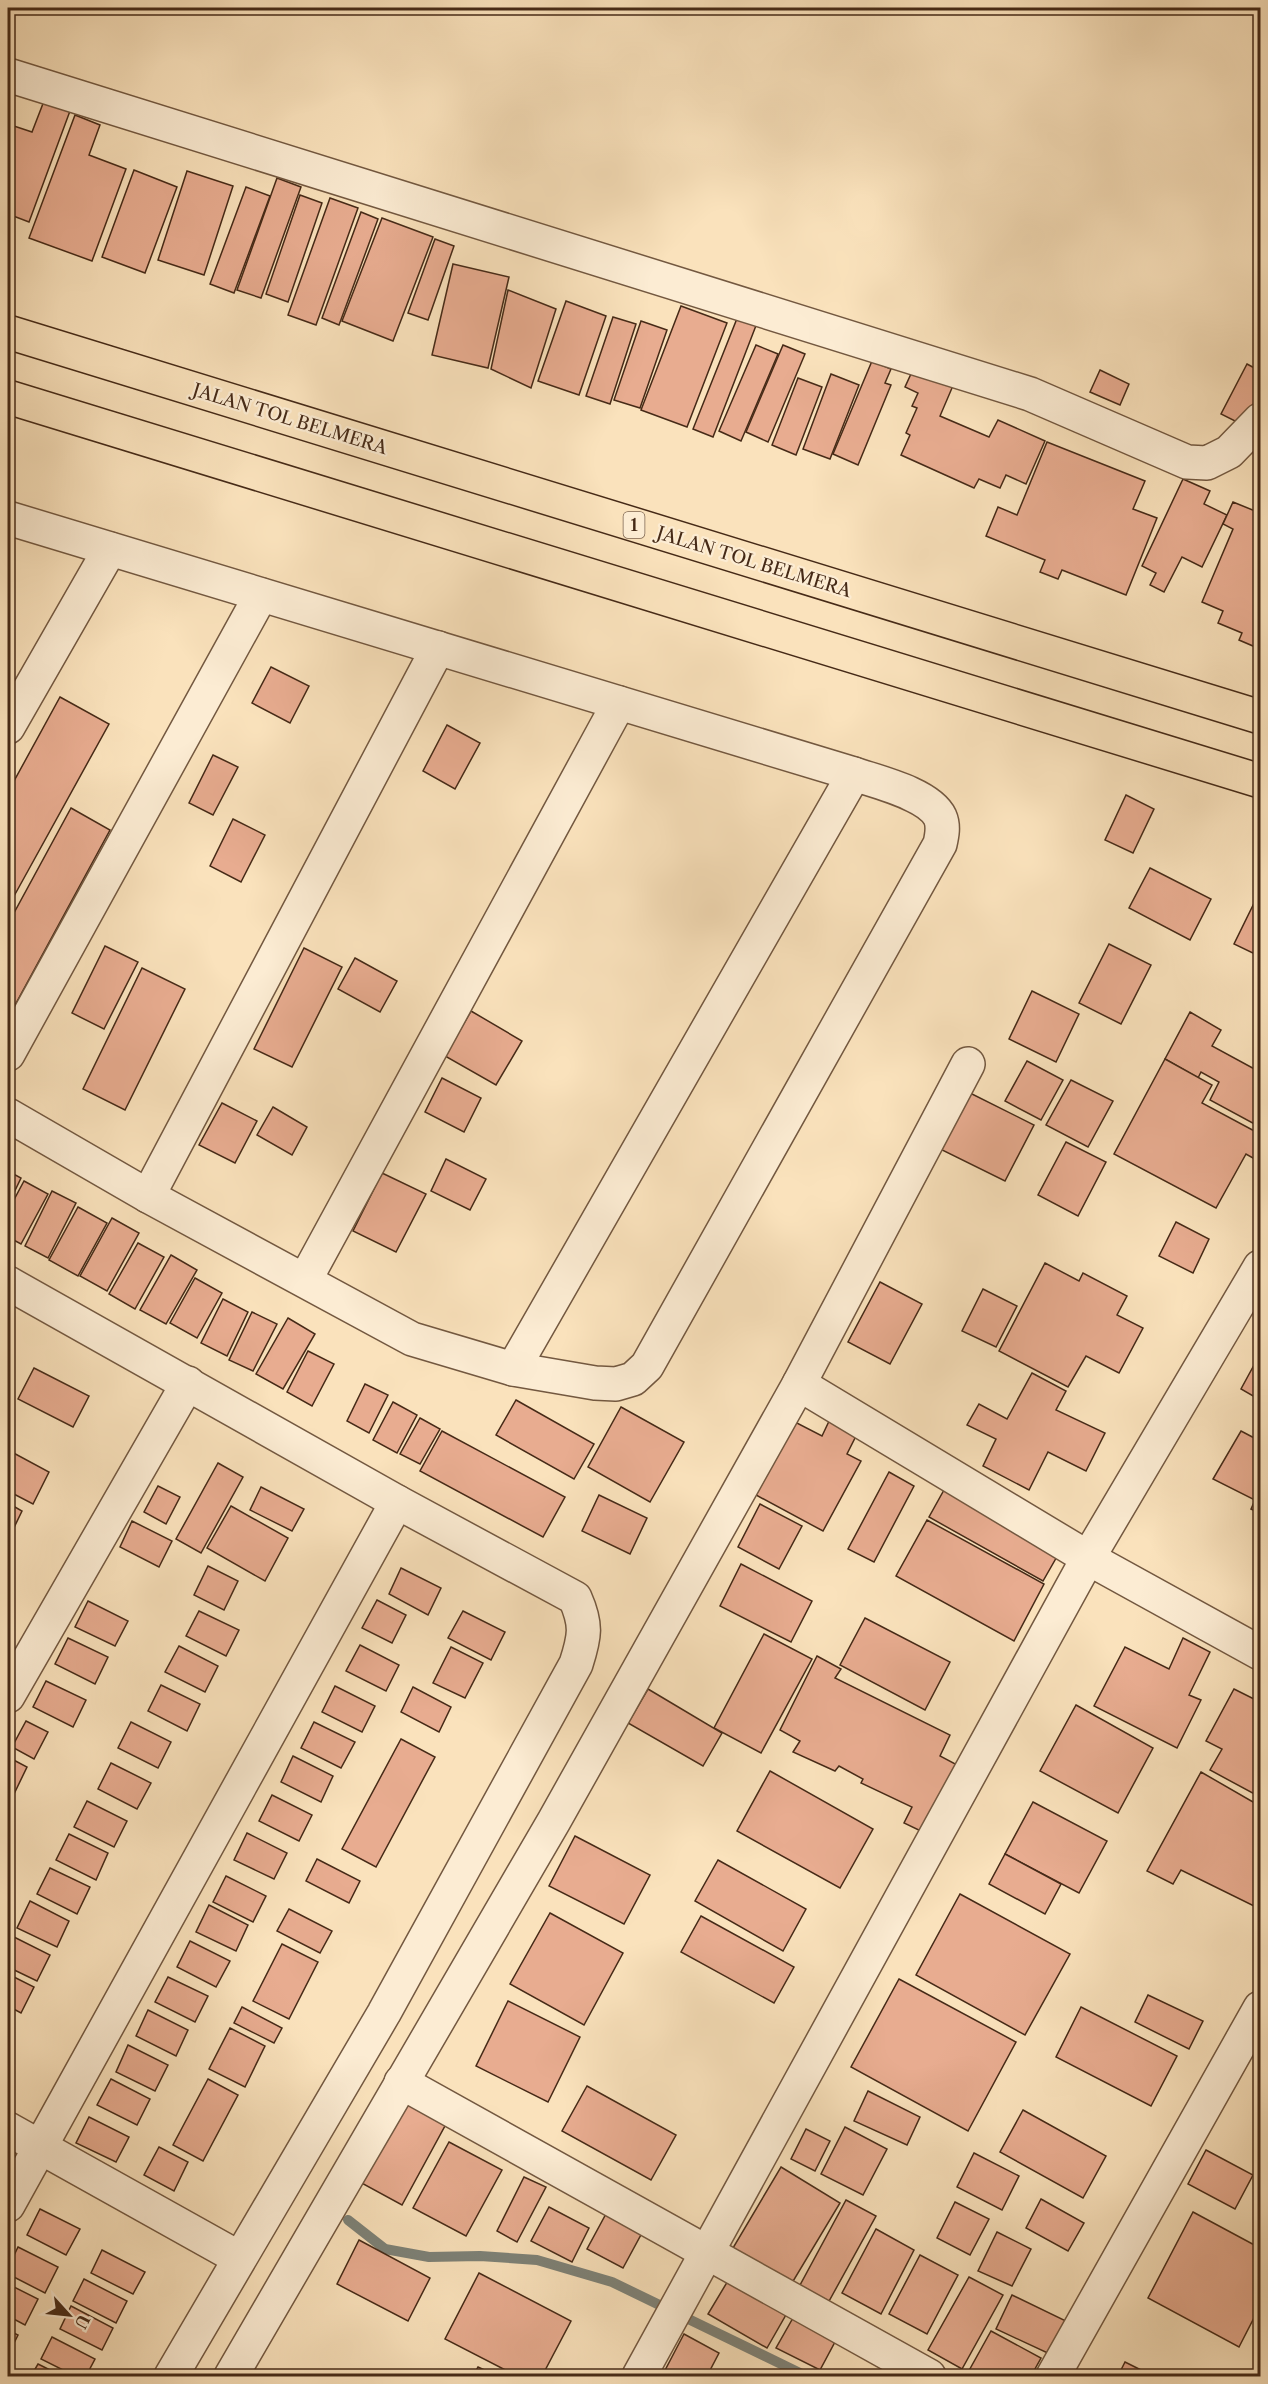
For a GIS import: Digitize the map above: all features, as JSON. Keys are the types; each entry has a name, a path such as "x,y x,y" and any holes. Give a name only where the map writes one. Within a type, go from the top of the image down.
{"highway":[{"name":"JALAN TOL BELMERA","path":"8,332 1260,717"},
{"path":"8,397 1260,781"}],"street":[{"path":"8,75 1030,394 1187,462 1207,463 1229,452 1260,420"},
{"path":"8,518 854,774 921,798 932,806 940,818 942,830 940,844 647,1366 633,1379 616,1384 513,1369 412,1339 148,1196 8,1115"},
{"path":"8,727 110,549"},
{"path":"8,1054 261,595"},
{"path":"148,1196 438,648"},
{"path":"305,1280 619,703"},
{"path":"513,1369 854,774"},
{"path":"231,2376 554,1821 799,1384 968,1064"},
{"path":"639,2376 1088,1558 1260,1267"},
{"path":"8,1283 397,1502 575,1598 584,1620 584,1641 576,1664 384,2013 171,2376"},
{"path":"8,1696 188,1383"},
{"path":"799,1384 1088,1558 1260,1653"},
{"path":"8,2205 397,1502"},
{"path":"1053,2376 1260,2007"},
{"path":"401,2082 928,2376"},
{"path":"8,2129 238,2259"}],"building":[{"path":"44,101 70,111 29,222 8,214 8,124 32,132"},
{"path":"75,115 100,125 89,155 126,169 92,261 29,238"},
{"path":"134,170 177,187 145,273 102,257"},
{"path":"187,171 233,186 204,275 158,260"},
{"path":"277,178 301,187 261,298 237,290"},
{"path":"246,187 270,196 234,293 210,284"},
{"path":"300,195 322,203 288,302 266,294"},
{"path":"330,198 358,208 316,325 288,315"},
{"path":"361,212 378,219 339,325 322,318"},
{"path":"382,218 433,237 393,341 342,321"},
{"path":"435,239 454,246 428,320 408,313"},
{"path":"453,264 509,277 488,368 432,355"},
{"path":"508,290 556,309 531,388 491,369"},
{"path":"566,301 606,316 579,395 538,381"},
{"path":"681,306 727,323 687,427 641,410"},
{"path":"738,316 757,323 713,437 693,429"},
{"path":"613,317 636,324 610,404 586,396"},
{"path":"641,321 667,330 640,408 614,400"},
{"path":"756,345 778,354 741,441 719,431"},
{"path":"783,345 805,354 768,442 746,432"},
{"path":"872,361 891,369 885,383 891,385 858,465 833,454"},
{"path":"916,363 955,381 940,416 989,437 998,420 1045,441 1026,484 1006,475 1000,488 979,479 974,488 901,455 910,435 906,433 917,408 912,406 918,393 905,387"},
{"path":"1247,364 1260,371 1260,391 1243,425 1221,414"},
{"path":"1100,370 1129,384 1120,405 1090,392"},
{"path":"831,374 859,385 830,459 803,449"},
{"path":"798,378 822,387 796,455 772,445"},
{"path":"1047,442 1145,481 1133,509 1157,518 1126,595 1062,570 1058,579 1040,572 1045,560 986,536 998,507 1017,515"},
{"path":"1183,479 1210,491 1204,504 1227,515 1202,567 1182,557 1164,592 1150,585 1156,573 1142,566"},
{"path":"1233,502 1260,513 1260,649 1239,640 1242,633 1218,623 1223,611 1202,602 1233,529 1223,524"},
{"path":"271,667 309,686 290,723 252,703"},
{"path":"60,697 109,724 8,907 8,792"},
{"path":"447,725 480,743 455,789 423,771"},
{"path":"213,755 238,767 213,815 189,803"},
{"path":"1126,795 1154,809 1133,853 1105,840"},
{"path":"71,808 110,830 8,1018 8,924"},
{"path":"233,819 265,835 241,882 210,866"},
{"path":"1150,868 1211,899 1190,940 1129,908"},
{"path":"1260,891 1260,953 1259,956 1234,944"},
{"path":"1109,944 1151,965 1121,1024 1079,1003"},
{"path":"105,946 138,962 104,1029 72,1013"},
{"path":"304,948 342,967 292,1067 254,1049"},
{"path":"355,958 397,981 380,1012 338,989"},
{"path":"142,968 185,989 125,1110 83,1089"},
{"path":"1032,991 1079,1014 1056,1062 1009,1039"},
{"path":"471,1011 522,1041 496,1085 445,1056"},
{"path":"1190,1012 1221,1030 1212,1046 1260,1072 1260,1127 1210,1100 1219,1082 1201,1072 1198,1078 1165,1059"},
{"path":"1165,1059 1212,1085 1202,1103 1260,1134 1260,1162 1246,1154 1216,1208 1114,1154"},
{"path":"1027,1061 1063,1080 1041,1120 1005,1101"},
{"path":"442,1078 481,1098 464,1132 425,1112"},
{"path":"1071,1080 1113,1101 1088,1147 1046,1125"},
{"path":"962,1089 1034,1125 1005,1181 934,1146"},
{"path":"222,1103 257,1121 235,1163 199,1145"},
{"path":"273,1107 307,1127 292,1155 257,1135"},
{"path":"1066,1142 1106,1162 1078,1216 1038,1195"},
{"path":"446,1159 486,1179 470,1210 431,1191"},
{"path":"8,1171 21,1178 8,1205"},
{"path":"382,1173 426,1194 396,1252 353,1231"},
{"path":"24,1181 48,1194 21,1244 8,1237 8,1211"},
{"path":"52,1191 76,1203 48,1258 25,1246"},
{"path":"78,1207 107,1223 78,1276 49,1260"},
{"path":"112,1218 139,1233 107,1291 80,1276"},
{"path":"1176,1222 1209,1239 1193,1273 1159,1256"},
{"path":"138,1243 164,1257 135,1309 109,1294"},
{"path":"171,1255 197,1270 166,1324 140,1310"},
{"path":"1045,1263 1079,1281 1083,1273 1127,1296 1117,1315 1143,1328 1119,1373 1086,1356 1068,1387 999,1351"},
{"path":"195,1278 222,1293 197,1338 170,1323"},
{"path":"880,1282 922,1304 890,1364 848,1342"},
{"path":"983,1289 1017,1306 996,1347 962,1331"},
{"path":"223,1299 248,1312 227,1356 201,1343"},
{"path":"252,1312 277,1324 253,1371 229,1360"},
{"path":"288,1318 315,1334 283,1389 256,1374"},
{"path":"308,1351 334,1364 312,1406 287,1392"},
{"path":"1260,1354 1260,1400 1241,1389"},
{"path":"34,1368 89,1396 73,1427 18,1399"},
{"path":"1032,1373 1066,1391 1056,1410 1105,1433 1086,1471 1048,1452 1029,1490 983,1466 996,1439 967,1425 979,1404 1007,1419"},
{"path":"365,1384 388,1395 369,1433 347,1421"},
{"path":"516,1400 594,1444 574,1479 496,1435"},
{"path":"393,1402 417,1415 397,1453 373,1440"},
{"path":"621,1407 684,1442 650,1502 588,1467"},
{"path":"831,1417 858,1432 847,1454 861,1461 823,1531 756,1495 795,1422 822,1436"},
{"path":"420,1418 440,1429 420,1464 400,1454"},
{"path":"442,1431 565,1497 543,1537 420,1471"},
{"path":"1241,1431 1260,1441 1260,1513 1251,1509 1255,1500 1213,1479"},
{"path":"8,1450 49,1472 33,1504 8,1491"},
{"path":"218,1463 243,1477 201,1553 176,1539"},
{"path":"889,1472 914,1486 874,1562 848,1549"},
{"path":"949,1481 1063,1546 1043,1581 929,1517"},
{"path":"158,1486 180,1497 166,1524 144,1512"},
{"path":"261,1487 304,1509 292,1531 250,1510"},
{"path":"599,1495 647,1518 630,1554 582,1531"},
{"path":"8,1503 22,1511 8,1540"},
{"path":"760,1504 802,1526 779,1569 738,1547"},
{"path":"231,1506 288,1538 265,1581 207,1548"},
{"path":"927,1520 1044,1584 1014,1641 896,1576"},
{"path":"132,1521 172,1541 159,1567 120,1547"},
{"path":"741,1564 812,1601 791,1642 720,1606"},
{"path":"208,1566 238,1581 224,1610 194,1595"},
{"path":"401,1568 441,1588 428,1615 389,1594"},
{"path":"377,1600 406,1615 392,1643 362,1628"},
{"path":"88,1601 128,1621 115,1646 75,1627"},
{"path":"199,1611 239,1630 226,1656 186,1636"},
{"path":"463,1611 505,1632 491,1660 448,1638"},
{"path":"865,1618 950,1662 925,1710 840,1665"},
{"path":"764,1634 812,1659 761,1753 714,1728"},
{"path":"68,1638 108,1657 95,1684 55,1664"},
{"path":"1183,1638 1210,1652 1189,1695 1201,1700 1177,1748 1094,1706 1125,1647 1169,1669"},
{"path":"360,1645 399,1665 386,1691 346,1671"},
{"path":"179,1646 218,1666 205,1692 165,1672"},
{"path":"451,1647 483,1663 465,1698 433,1683"},
{"path":"817,1656 841,1669 835,1678 950,1735 940,1756 961,1767 927,1834 904,1823 912,1807 861,1783 863,1779 839,1766 835,1771 793,1752 800,1741 780,1730"},
{"path":"46,1681 86,1700 73,1727 33,1707"},
{"path":"161,1685 200,1704 187,1731 148,1711"},
{"path":"335,1686 375,1706 362,1732 322,1712"},
{"path":"413,1687 451,1707 439,1732 401,1712"},
{"path":"648,1689 722,1733 703,1766 628,1723"},
{"path":"1234,1689 1260,1702 1260,1750 1257,1757 1260,1759 1260,1797 1210,1770 1222,1749 1206,1741"},
{"path":"1076,1705 1153,1748 1118,1813 1040,1771"},
{"path":"26,1721 48,1732 34,1759 12,1747"},
{"path":"131,1722 171,1742 158,1768 118,1748"},
{"path":"314,1722 355,1742 341,1768 301,1748"},
{"path":"401,1739 435,1757 376,1867 342,1849"},
{"path":"293,1756 333,1776 321,1802 281,1782"},
{"path":"8,1757 27,1767 14,1794 8,1791"},
{"path":"111,1763 151,1783 137,1809 98,1789"},
{"path":"770,1771 873,1829 840,1888 737,1831"},
{"path":"1201,1772 1260,1806 1260,1895 1254,1906 1181,1870 1173,1884 1147,1871"},
{"path":"272,1795 312,1815 299,1841 259,1821"},
{"path":"87,1801 127,1821 114,1847 74,1827"},
{"path":"1033,1802 1107,1841 1079,1893 1005,1854"},
{"path":"247,1833 287,1853 274,1879 234,1860"},
{"path":"69,1834 108,1853 96,1880 56,1860"},
{"path":"575,1836 650,1875 624,1924 549,1886"},
{"path":"1005,1854 1061,1884 1045,1914 989,1884"},
{"path":"317,1859 360,1881 349,1903 306,1881"},
{"path":"718,1860 806,1909 783,1951 695,1901"},
{"path":"50,1868 90,1887 77,1914 37,1894"},
{"path":"226,1876 266,1896 253,1922 213,1902"},
{"path":"960,1894 1070,1954 1025,2035 916,1975"},
{"path":"30,1901 69,1921 57,1947 17,1928"},
{"path":"209,1905 248,1925 236,1951 196,1932"},
{"path":"289,1909 332,1931 320,1953 277,1931"},
{"path":"550,1913 623,1953 584,2025 510,1984"},
{"path":"701,1916 794,1967 774,2003 681,1952"},
{"path":"10,1935 50,1955 37,1981 8,1967"},
{"path":"190,1941 230,1961 216,1987 177,1967"},
{"path":"282,1944 318,1962 289,2019 253,2001"},
{"path":"8,1974 34,1987 21,2013 8,2006"},
{"path":"168,1977 208,1996 195,2022 155,2002"},
{"path":"899,1979 1016,2042 968,2131 851,2067"},
{"path":"1148,1995 1203,2021 1189,2049 1135,2022"},
{"path":"508,2001 580,2037 548,2102 476,2066"},
{"path":"242,2007 282,2028 274,2043 234,2023"},
{"path":"1081,2007 1177,2056 1151,2106 1056,2057"},
{"path":"148,2010 188,2030 176,2056 136,2036"},
{"path":"230,2028 265,2046 245,2087 209,2069"},
{"path":"128,2045 168,2065 155,2091 116,2072"},
{"path":"111,2079 150,2099 137,2125 97,2105"},
{"path":"208,2079 238,2095 203,2161 173,2145"},
{"path":"587,2086 676,2135 651,2180 562,2131"},
{"path":"868,2091 920,2117 907,2145 854,2121"},
{"path":"399,2099 446,2124 402,2205 356,2180"},
{"path":"1023,2110 1106,2156 1083,2198 1000,2152"},
{"path":"89,2117 129,2137 116,2162 76,2143"},
{"path":"845,2127 887,2149 863,2195 821,2174"},
{"path":"806,2129 830,2141 815,2171 791,2159"},
{"path":"449,2142 502,2170 466,2236 413,2208"},
{"path":"159,2147 188,2162 174,2191 144,2175"},
{"path":"1206,2150 1253,2175 1235,2209 1188,2184"},
{"path":"974,2153 1019,2176 1002,2210 957,2187"},
{"path":"781,2167 840,2203 789,2288 730,2253"},
{"path":"524,2177 546,2187 517,2242 497,2231"},
{"path":"1041,2199 1084,2223 1068,2251 1026,2228"},
{"path":"846,2200 876,2216 828,2303 799,2287"},
{"path":"955,2202 989,2219 970,2255 937,2238"},
{"path":"549,2207 589,2228 572,2262 531,2241"},
{"path":"40,2209 80,2229 66,2255 27,2235"},
{"path":"607,2212 643,2231 623,2268 587,2249"},
{"path":"1193,2212 1260,2248 1260,2306 1239,2347 1148,2298"},
{"path":"876,2229 914,2250 881,2314 842,2293"},
{"path":"997,2232 1031,2249 1012,2286 978,2271"},
{"path":"359,2240 430,2278 408,2321 337,2284"},
{"path":"18,2247 58,2267 45,2293 8,2274 8,2268"},
{"path":"102,2250 145,2272 133,2294 91,2273"},
{"path":"920,2255 958,2275 927,2334 889,2314"},
{"path":"479,2273 571,2321 542,2376 517,2376 445,2339"},
{"path":"969,2277 1003,2295 962,2369 928,2350"},
{"path":"84,2279 127,2301 116,2323 73,2301"},
{"path":"729,2279 787,2313 767,2348 708,2314"},
{"path":"8,2284 38,2299 25,2325 8,2316"},
{"path":"1012,2295 1068,2322 1052,2355 996,2329"},
{"path":"71,2306 113,2328 102,2350 60,2329"},
{"path":"793,2318 836,2340 820,2370 776,2348"},
{"path":"8,2330 18,2335 8,2355"},
{"path":"991,2331 1041,2358 1031,2376 966,2376"},
{"path":"684,2334 719,2353 707,2376 662,2376"},
{"path":"52,2337 95,2359 86,2376 75,2376 41,2359"},
{"path":"1125,2362 1153,2376 1118,2376"},
{"path":"38,2364 62,2376 31,2376"},
{"path":"478,2367 497,2376 473,2376"}],"waterway":[{"path":"348,2220 385,2249 429,2257 480,2256 537,2260 612,2282 806,2376 813,2376"}]}
